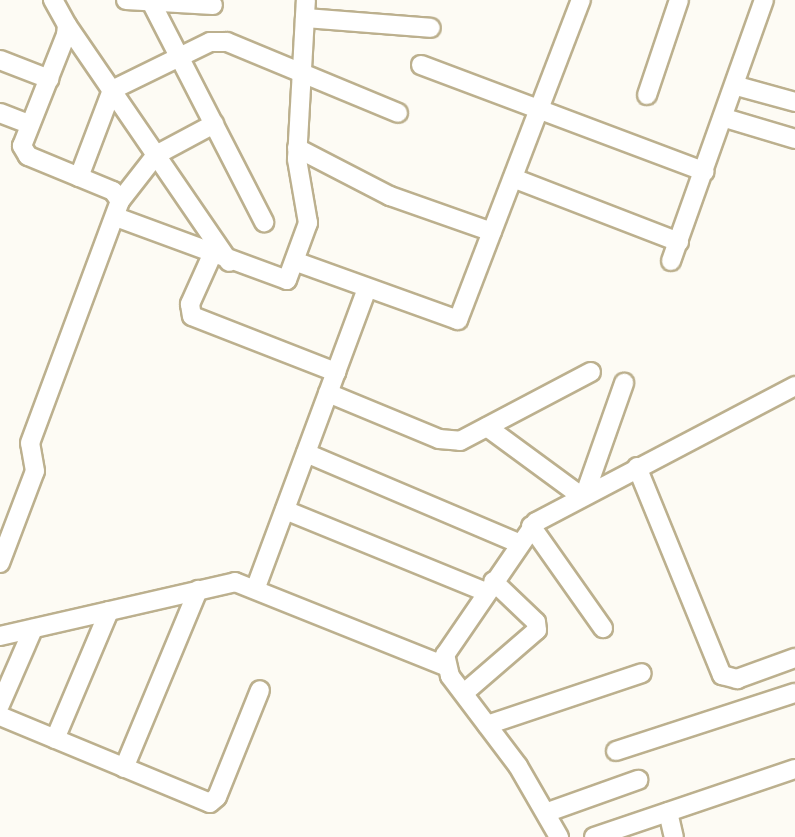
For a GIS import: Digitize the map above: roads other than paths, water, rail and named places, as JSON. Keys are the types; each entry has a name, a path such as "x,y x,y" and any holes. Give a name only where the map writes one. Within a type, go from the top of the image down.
{"street":[{"path":"53,0 67,25 229,262"},
{"path":"126,0 213,5"},
{"path":"297,262 458,320 581,0"},
{"path":"647,95 679,0"},
{"path":"671,261 737,86 764,0"},
{"path":"150,1 264,222"},
{"path":"67,25 49,79 29,124 24,152 113,190 118,209 212,255 282,282 297,262 308,223 297,148 306,9 431,28"},
{"path":"79,177 112,90 178,55 227,42 398,113"},
{"path":"0,60 49,79"},
{"path":"421,65 705,172"},
{"path":"737,86 795,102"},
{"path":"0,113 29,124"},
{"path":"725,118 795,139"},
{"path":"0,563 35,471 30,443 118,209 156,155 214,124"},
{"path":"297,148 390,196 492,232"},
{"path":"513,178 679,242"},
{"path":"212,255 190,304 192,316 336,372"},
{"path":"256,587 367,288"},
{"path":"328,393 446,440 460,441 591,372"},
{"path":"583,495 624,383"},
{"path":"445,666 445,655 531,526 583,495 795,386"},
{"path":"487,427 583,495"},
{"path":"306,453 518,543"},
{"path":"637,467 722,675 737,679 795,658"},
{"path":"285,510 489,586 536,622 537,630 464,693"},
{"path":"531,526 603,628"},
{"path":"0,636 235,582 256,587 445,666 548,812 559,837"},
{"path":"124,768 198,590"},
{"path":"55,739 109,611"},
{"path":"0,705 33,629"},
{"path":"487,724 642,673"},
{"path":"0,716 124,768 214,801 260,690"},
{"path":"616,751 795,693"},
{"path":"594,837 795,769"},
{"path":"548,812 639,780"},
{"path":"668,812 674,837"}]}
